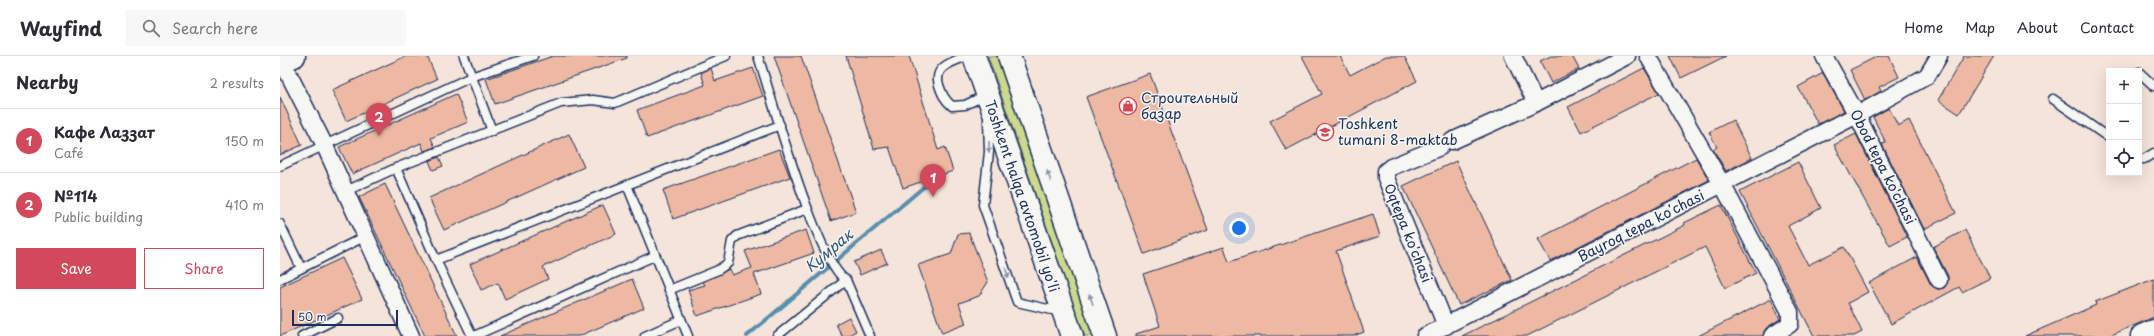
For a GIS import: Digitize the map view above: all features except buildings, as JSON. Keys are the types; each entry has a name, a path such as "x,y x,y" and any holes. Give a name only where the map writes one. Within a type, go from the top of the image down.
{"main road":[{"name":"Toshkent halqa avtomobil yo'li","path":"974,56 1062,312 1072,336"},
{"path":"1008,56 1105,336"},
{"path":"2142,336 2154,331"}],"street":[{"path":"1513,56 1536,103"},
{"name":"Oqtepa ko'chasi","path":"1446,326 1386,178 1386,171 1391,167 1536,103 1627,56"},
{"path":"1648,56 1722,184 1790,312 1790,324 1772,336"},
{"name":"Obod tepa ko'chasi","path":"1824,56 1857,115 1939,280"},
{"name":"Bayroq tepa koʻchasi","path":"1425,336 1857,115 1926,76 1939,56"},
{"path":"285,60 411,336"}],"lane":[{"path":"464,56 492,131"},
{"path":"280,166 324,144 471,77 533,56"},
{"path":"346,191 396,168 561,103 593,100 615,103 726,56"},
{"path":"758,56 807,208 826,254 842,278 870,336"},
{"path":"967,56 945,65 938,72 937,78 943,98 952,106 964,105 988,94 989,152 984,205 1017,302 1062,312"},
{"path":"2142,74 2154,86"},
{"path":"2053,99 2106,136"},
{"path":"436,260 780,125"},
{"path":"2142,159 2144,159 2154,153"},
{"path":"396,168 436,260 473,336 654,256"},
{"path":"627,185 654,256 688,336"},
{"path":"669,290 718,270 728,263 732,241 737,236 807,208"},
{"path":"280,224 301,268"},
{"path":"280,279 366,236"},
{"path":"777,336 842,278"},
{"path":"302,336 338,318"},
{"path":"645,336 681,320"}],"green space":[{"path":"988,56 999,56 1095,336 1084,336"}],"waterway":[{"name":"Кумрак","path":"747,336 926,185"}],"place":[{"name":"Строительный базар","path":"1128,106"},
{"name":"Toshkent tumani 8-maktab","path":"1325,132"},
{"name":"№114","path":"379,136"},
{"name":"Кафе Лаззат","path":"933,197"}]}
